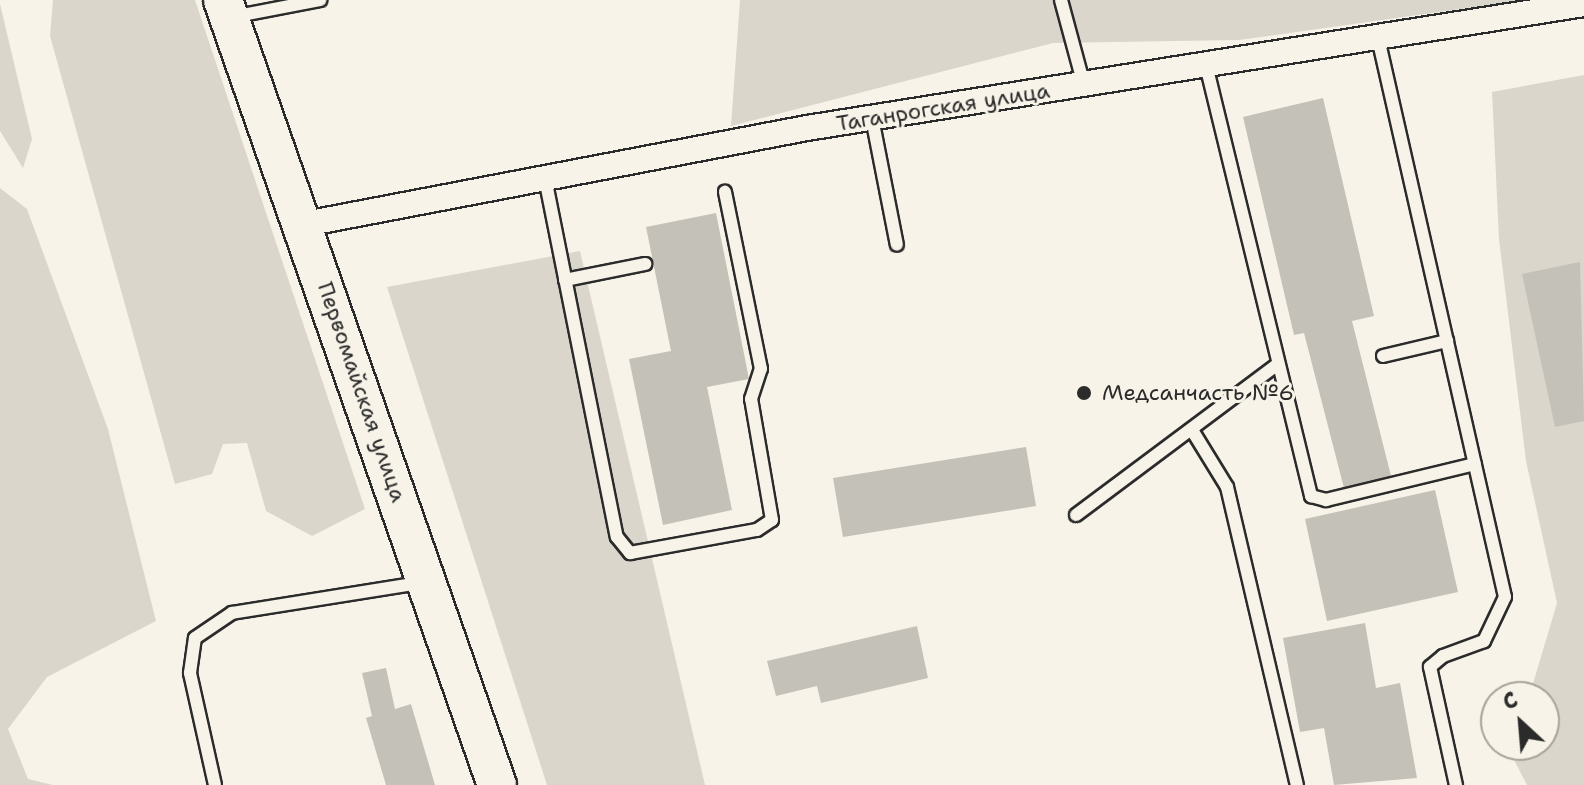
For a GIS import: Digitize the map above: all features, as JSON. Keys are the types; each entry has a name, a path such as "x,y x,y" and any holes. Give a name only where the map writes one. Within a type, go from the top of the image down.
{"main road":[{"name":"Первомайская улица","path":"226,9 305,224 497,785"}],"street":[{"name":"Таганрогская улица","path":"305,224 872,118 1584,4"}],"lane":[{"path":"226,9 320,0"},
{"path":"1061,0 1084,85"},
{"path":"1378,38 1505,597 1484,641 1443,656 1430,667 1456,785"},
{"path":"1206,65 1308,489 1318,500 1475,464"},
{"path":"872,118 897,245"},
{"path":"545,178 620,546 630,553 644,553 765,527 773,510 751,399 761,369 725,192"},
{"path":"565,280 645,264"},
{"path":"1383,356 1447,341"},
{"path":"1076,515 1278,364"},
{"path":"1192,430 1227,487 1297,785"},
{"path":"215,785 190,673 195,638 232,613 427,581"}],"shaded area":[{"path":"53,0 195,0 365,509 312,536 266,511 247,443 223,444 212,474 175,484 50,36"},
{"path":"740,0 1525,0 1239,40 1053,43 731,126"},
{"path":"0,4 32,139 23,168 0,131"},
{"path":"1584,75 1584,785 1527,785 1515,761 1560,761 1560,681 1534,681 1557,603 1526,461 1499,239 1492,92"},
{"path":"0,188 27,209 108,429 156,621 47,677 8,729 28,779 53,785 0,785"},
{"path":"580,251 705,785 547,785 387,287"}],"building":[{"path":"1323,98 1374,316 1352,321 1392,480 1345,492 1304,333 1294,335 1243,117"},
{"path":"716,213 749,379 707,387 732,510 663,525 629,359 671,351 646,227"},
{"path":"1580,262 1584,421 1555,427 1522,274"},
{"path":"1026,447 1036,506 843,537 833,478"},
{"path":"1435,490 1458,592 1327,621 1305,519"},
{"path":"1365,623 1376,688 1400,683 1417,778 1334,785 1324,728 1300,732 1283,638"},
{"path":"917,626 928,678 821,703 817,686 776,696 767,661"},
{"path":"386,668 395,709 411,704 435,785 386,785 366,718 372,716 362,673"}],"place":[{"name":"Медсанчасть №6","path":"1084,393"}]}
